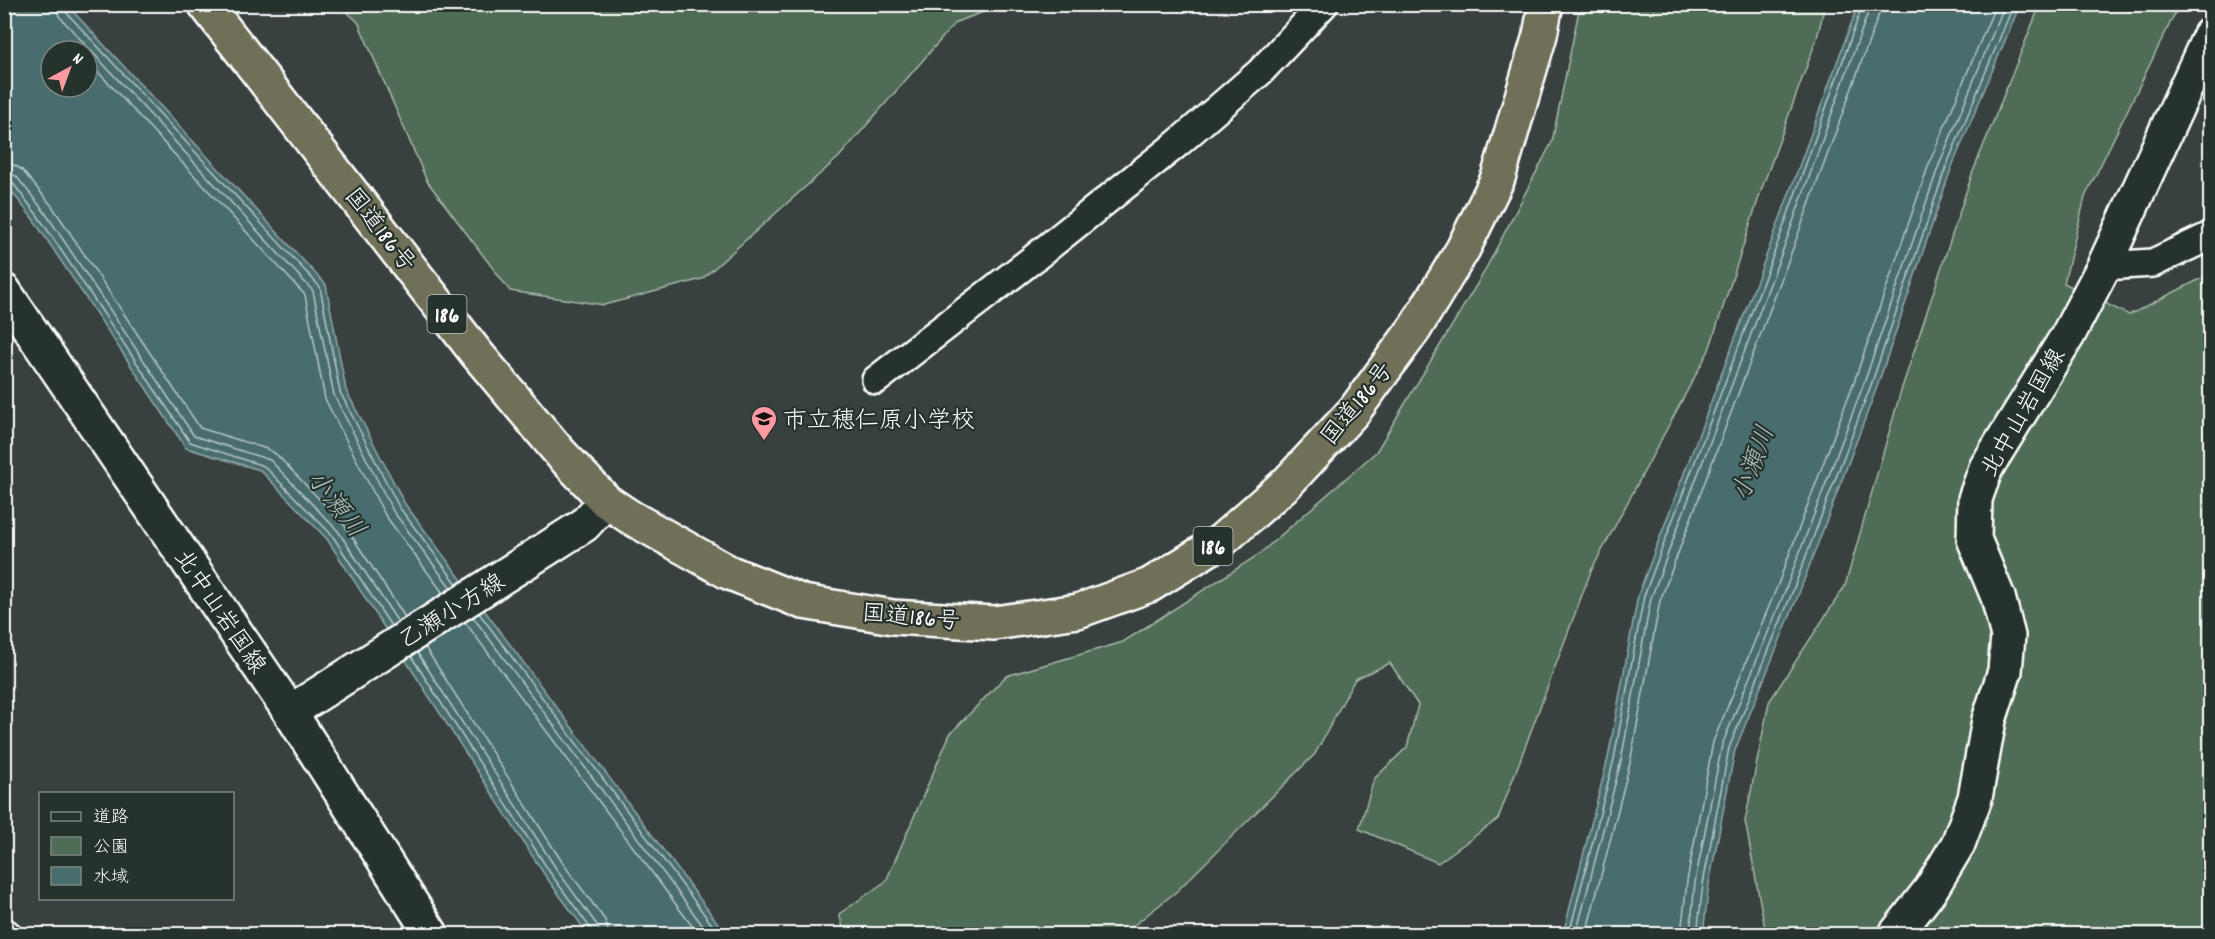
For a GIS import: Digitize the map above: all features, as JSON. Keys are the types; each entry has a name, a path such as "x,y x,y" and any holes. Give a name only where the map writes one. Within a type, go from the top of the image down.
{"highway":[{"name":"国道186号","path":"205,4 477,354 561,454 606,501 640,523 739,576 803,602 893,617 994,623 1078,611 1150,585 1221,541 1287,483 1354,411 1415,328 1463,249 1498,178 1540,35 1546,4"}],"main road":[{"name":"北中山岩国線","path":"1896,934 1931,889 1958,844 1975,798 1989,720 2005,671 2008,636 1998,597 1974,539 1975,499 1986,468 2068,335 2104,266 2211,35"},
{"name":"北中山岩国線","path":"4,291 296,708 431,934"},
{"name":"乙瀬小方線","path":"296,708 584,525 606,501"}],"street":[{"path":"876,380 1033,259 1178,142 1260,72 1324,4"},
{"path":"2104,266 2153,263 2211,236"}],"green space":[{"path":"339,5 1003,5 956,22 839,157 702,279 604,305 510,291 427,181 358,22"},
{"path":"1580,5 1825,5 1817,38 1762,188 1709,350 1591,571 1498,819 1438,863 1359,829 1374,779 1407,747 1418,705 1390,663 1355,679 1315,754 1177,891 1123,934 845,934 839,914 886,881 950,734 1006,676 1123,642 1258,555 1376,452 1483,274 1552,142"},
{"path":"2040,5 2179,5 2085,197 2064,283 2129,315 2210,274 2210,934 1766,934 1745,821 1769,702 1845,586 1900,394 1972,174"}],"water":[{"name":"小瀬川","path":"5,5 67,5 98,39 39,39 39,99 99,99 99,40 326,285 346,390 405,504 726,934 588,934 546,877 327,539 260,470 186,448 33,219 5,183"},
{"name":"小瀬川","path":"1858,5 2020,5 1951,169 1877,387 1798,596 1735,750 1709,884 1703,934 1563,934 1608,758 1638,595"}],"place":[{"name":"市立穂仁原小学校","path":"764,442"}]}
